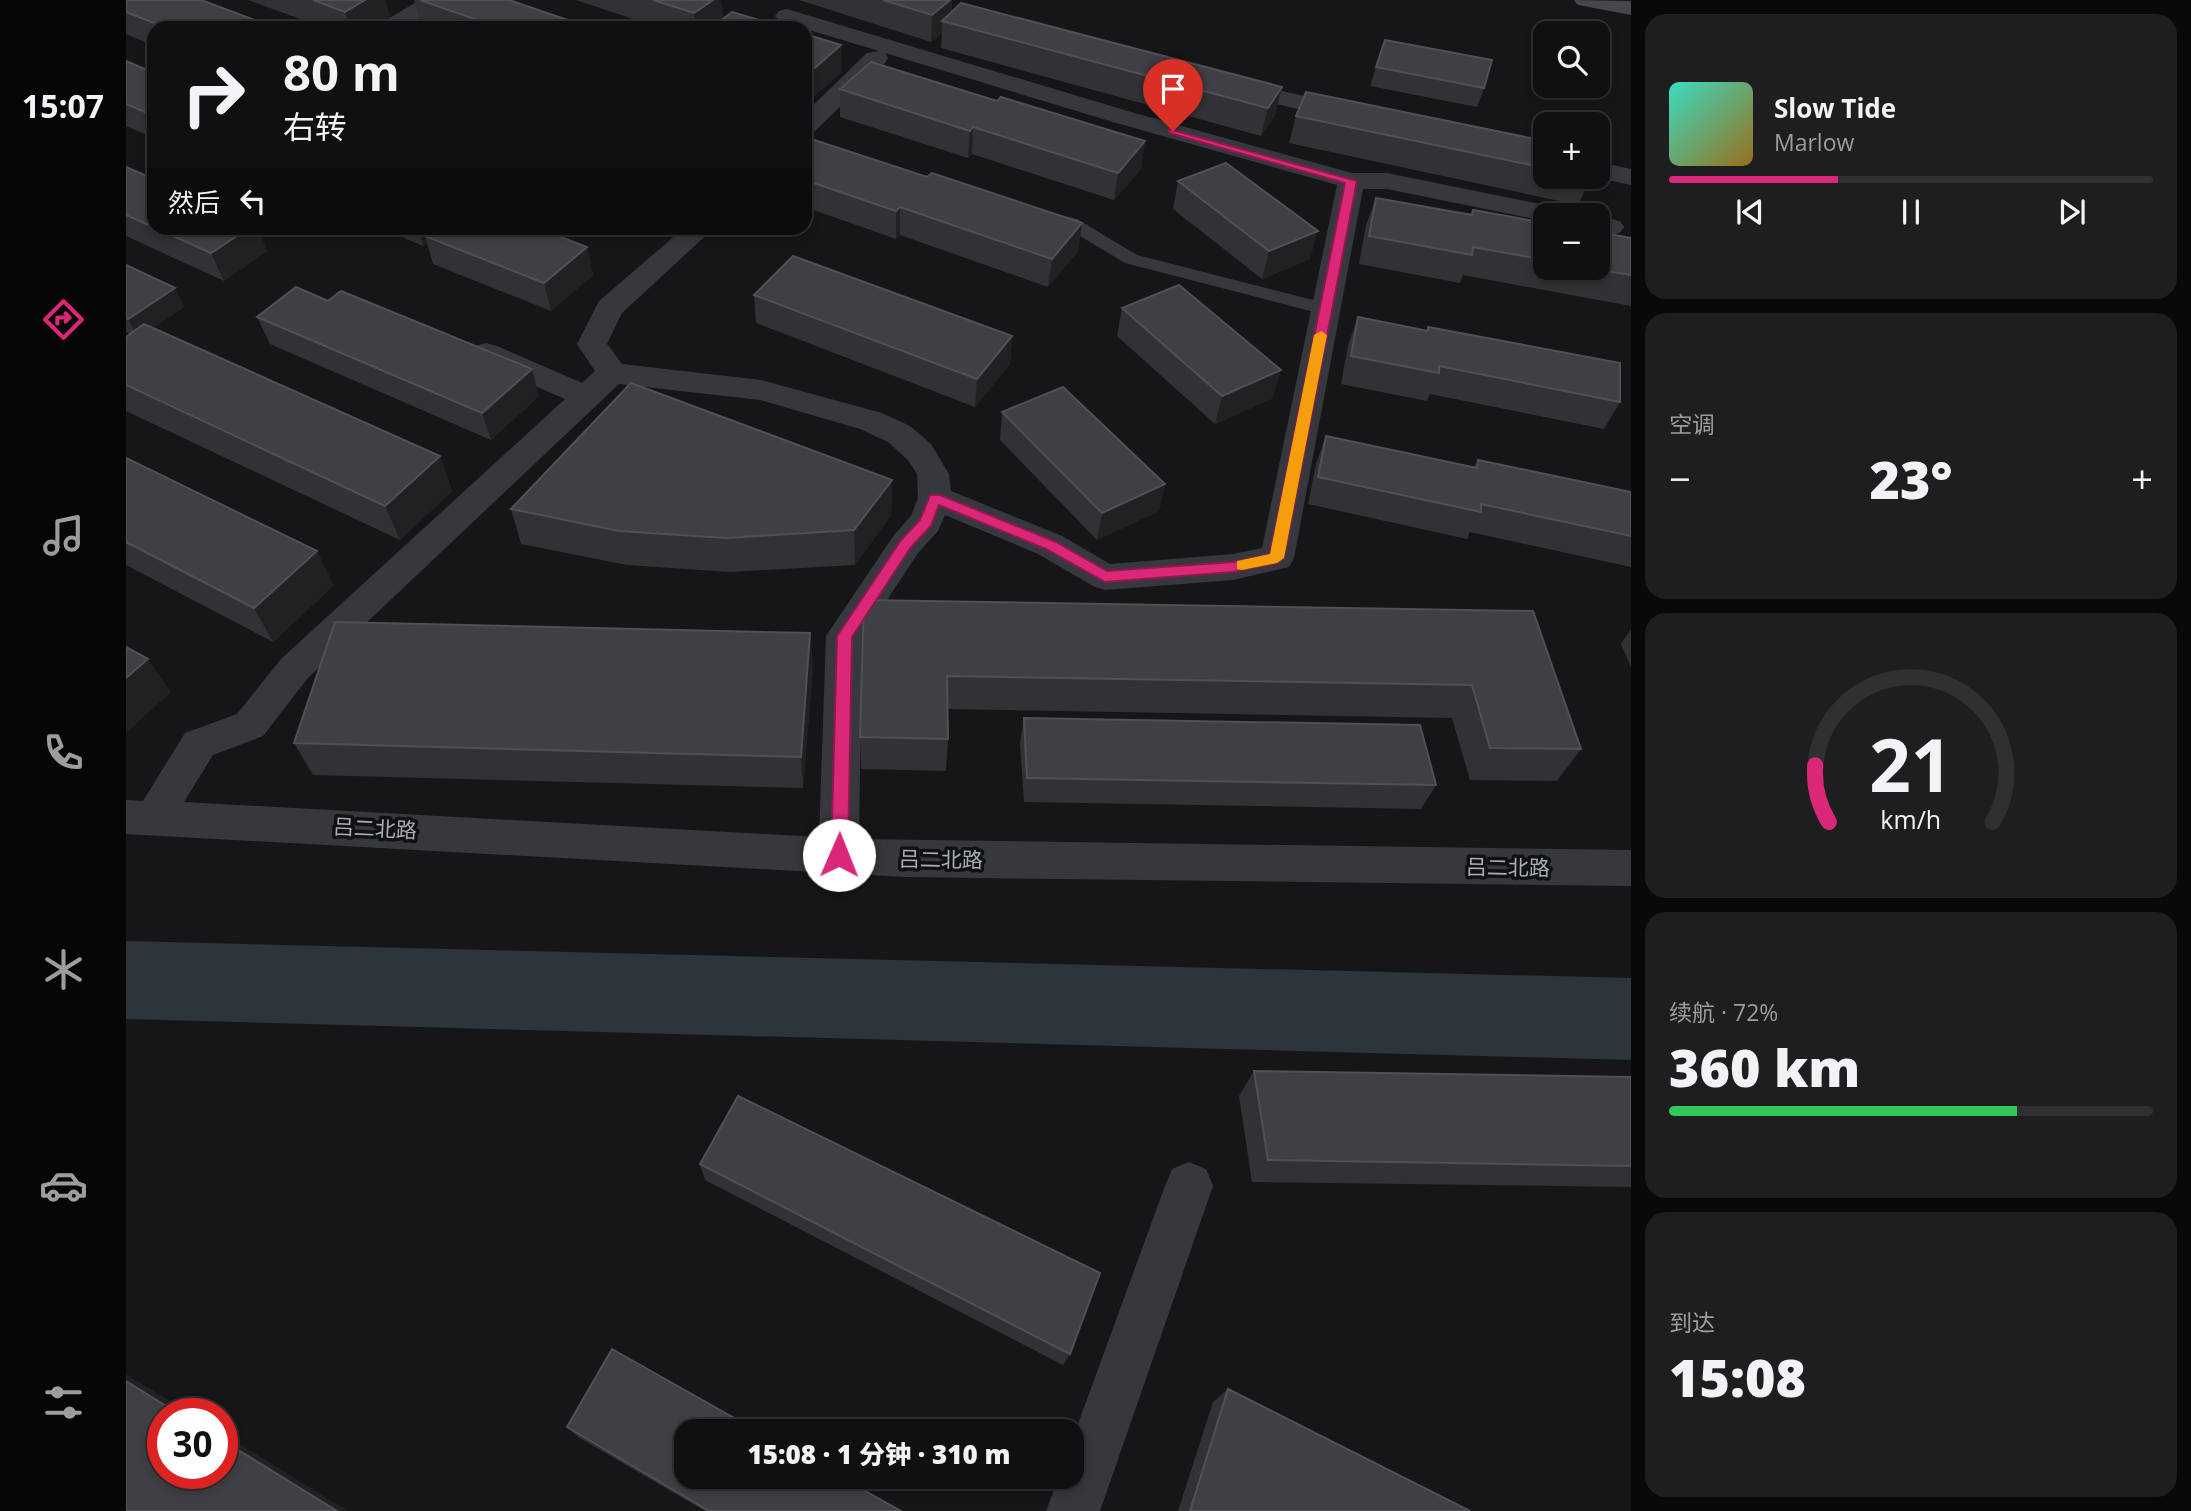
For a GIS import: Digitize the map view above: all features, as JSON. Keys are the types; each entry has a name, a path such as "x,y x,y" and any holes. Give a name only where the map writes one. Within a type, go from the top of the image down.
{"main road":[{"path":"1586,0 1631,8"}],"street":[{"path":"400,21 437,0"},
{"path":"787,16 804,21"},
{"path":"812,23 1122,117 1351,181 1387,181 1533,211"},
{"path":"812,120 888,46"},
{"path":"1210,81 1371,118"},
{"path":"1610,173 1631,177"},
{"path":"935,498 1051,545 1105,577 1233,567 1277,558 1351,181"},
{"path":"692,235 609,308 592,344 612,373 761,390 871,421 899,434 920,452 933,474 935,498 926,522 906,544 844,636 839,855"},
{"path":"466,344 587,397"},
{"path":"140,818 200,744 250,725 294,669 612,373"},
{"name":"吕二北路","path":"140,818 905,859 1631,869"},
{"path":"1073,1511 1189,1186"}],"lane":[{"path":"1034,213 1071,223 1131,259 1326,309"}],"building":[{"path":"126,0 201,0 257,21 149,21 126,12"},
{"path":"313,0 365,0 345,12"},
{"path":"420,0 509,0 570,21 480,21"},
{"path":"653,0 713,0 694,13"},
{"path":"883,0 950,0 932,15"},
{"path":"961,3 1282,87 1268,108 942,21"},
{"path":"732,12 762,21 720,21"},
{"path":"812,36 841,45 812,70"},
{"path":"1385,40 1492,60 1484,88 1376,67"},
{"path":"126,61 147,70 147,113 126,104"},
{"path":"871,62 997,101 1001,97 1145,141 1118,173 973,127 970,131 840,89"},
{"path":"1306,92 1533,139 1533,165 1296,116"},
{"path":"812,139 927,177 932,173 1082,223 1052,259 900,207 896,211 812,182"},
{"path":"1226,163 1318,231 1269,251 1178,181"},
{"path":"126,167 147,176 147,225 126,215"},
{"path":"1376,198 1472,215 1473,210 1533,221 1533,258 1473,247 1472,255 1369,236"},
{"path":"1610,234 1631,238 1631,275 1610,271"},
{"path":"171,235 238,235 211,253"},
{"path":"555,235 587,247 544,283 425,236"},
{"path":"793,256 1012,336 977,379 754,295"},
{"path":"126,265 175,288 128,319"},
{"path":"1179,285 1281,370 1222,396 1122,308"},
{"path":"296,287 328,301 341,291 532,369 482,413 257,317"},
{"path":"1358,317 1428,331 1428,327 1620,363 1620,402 1439,366 1439,373 1351,356"},
{"path":"144,324 440,456 385,506 126,385 126,337"},
{"path":"631,383 892,480 854,530 726,538 619,531 511,509"},
{"path":"1063,387 1165,484 1102,513 1002,412"},
{"path":"1326,436 1477,468 1478,460 1631,492 1631,536 1481,504 1481,512 1318,477"},
{"path":"126,458 317,551 254,608 126,542"},
{"path":"864,600 1533,611 1581,749 1490,748 1472,685 947,676 948,739 860,737"},
{"path":"335,622 810,633 801,757 294,743"},
{"path":"126,647 148,659 126,678"},
{"path":"1024,718 1420,725 1436,785 1027,778"},
{"path":"1254,1071 1631,1077 1631,1166 1268,1160"},
{"path":"738,1096 1100,1273 1070,1354 700,1164"},
{"path":"612,1349 736,1419 674,1419 674,1489 862,1489 901,1511 709,1511 567,1427"},
{"path":"126,1381 153,1398 147,1398 147,1489 238,1489 238,1450 337,1511 126,1511"},
{"path":"1228,1389 1470,1511 1190,1511"}],"waterway":[{"path":"126,980 1631,1019"}],"slow traffic":[{"path":"1242,565 1277,558 1321,335"}],"route":[{"path":"839,855 844,636 906,544 926,522 935,498 1051,545 1105,577 1233,567 1277,558 1351,181 1173,131"}]}
